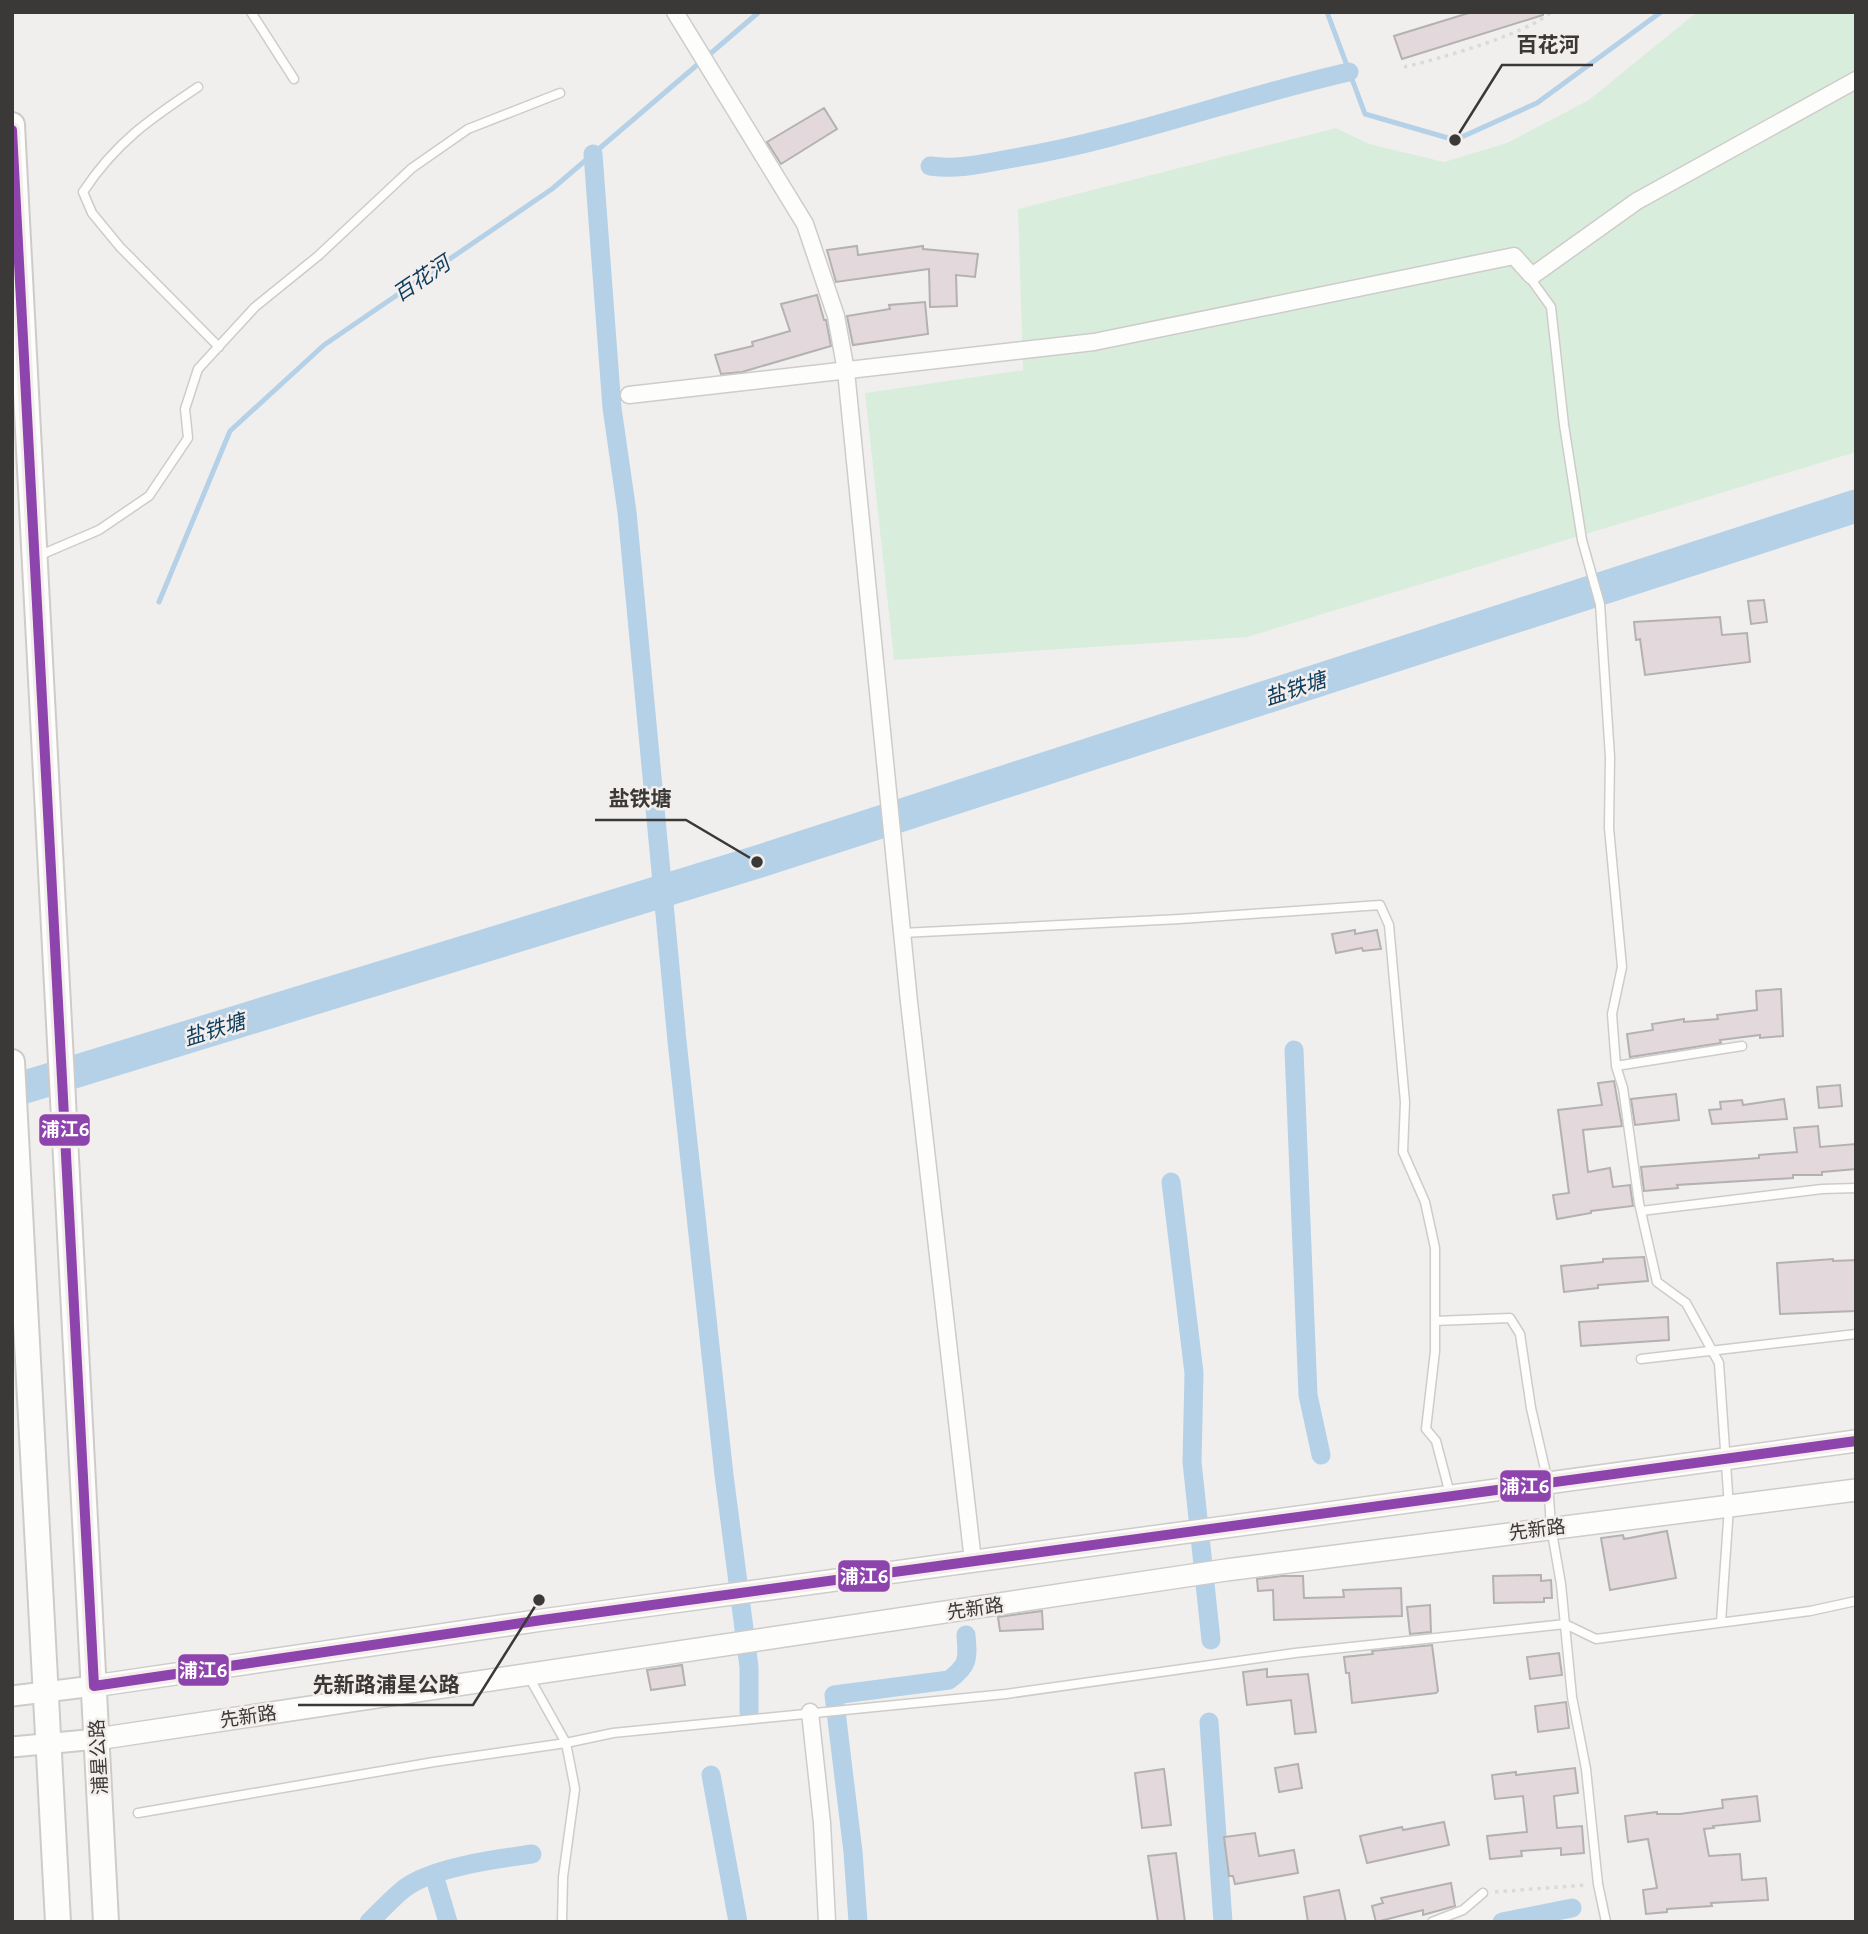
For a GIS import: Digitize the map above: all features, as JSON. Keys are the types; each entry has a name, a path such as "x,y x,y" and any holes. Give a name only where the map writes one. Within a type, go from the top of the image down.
{"main road":[{"name":"浦星公路","path":"12,125 106,1922"},
{"path":"12,1062 58,1922"},
{"path":"94,1686 528,1622 1856,1441"},
{"name":"先新路","path":"97,1739 1226,1570 1856,1490"}],"street":[{"path":"675,12 805,224 835,316 846,371 902,933 972,1561"},
{"path":"629,395 1094,342 1514,256 1532,275 1637,201 1856,80"},
{"path":"12,1696 94,1686"},
{"path":"810,1712 827,1922"},
{"path":"12,1748 97,1739"}],"lane":[{"path":"251,12 294,79"},
{"path":"198,87 124,140 83,192 92,213 120,247 219,347"},
{"path":"35,557 99,530 149,496 188,438 185,408 198,369 255,307 318,257 412,168 468,129 560,93"},
{"path":"1514,256 1551,307 1564,425 1582,540 1600,604 1610,757 1609,828 1622,967 1612,1014 1616,1066 1623,1088 1641,1211 1657,1282 1686,1303 1718,1363 1729,1507 1721,1622"},
{"path":"902,933 1180,919 1380,905 1389,925 1405,1102 1402,1152 1425,1202 1434,1248 1434,1351 1426,1429 1436,1441 1451,1496"},
{"path":"1616,1066 1742,1046"},
{"path":"1641,1211 1822,1189 1856,1188"},
{"path":"1434,1321 1510,1318 1520,1334 1531,1408 1548,1482 1572,1697 1586,1769 1598,1884 1606,1922"},
{"path":"1641,1359 1856,1334"},
{"path":"138,1813 613,1733 1006,1694 1295,1653 1565,1624 1596,1639 1810,1611 1856,1601"},
{"path":"527,1675 566,1743 575,1789 563,1877 562,1922"},
{"path":"1432,1922 1463,1910 1483,1893"}],"path":[{"path":"1404,67 1453,54 1523,27 1551,12"},
{"path":"1483,1893 1598,1884"}],"green space":[{"path":"1697,12 1856,12 1856,452 1247,637 894,660 865,393 1023,370 1018,209 1336,128 1369,144 1444,162 1507,143 1589,100"}],"building":[{"path":"1472,12 1543,12 1543,15 1402,59 1394,36"},
{"path":"824,108 837,129 781,164 767,142"},
{"path":"857,246 858,255 923,246 923,249 978,254 975,277 956,275 957,306 930,307 929,269 836,282 827,250"},
{"path":"817,295 831,346 742,372 721,374 715,355 753,346 752,342 790,331 781,304"},
{"path":"925,302 928,334 853,345 847,316 890,309 889,305"},
{"path":"1764,600 1767,622 1751,624 1748,601"},
{"path":"1720,617 1722,635 1747,633 1750,662 1645,675 1640,639 1636,640 1634,622"},
{"path":"1355,930 1355,934 1377,930 1381,949 1363,951 1362,948 1336,953 1332,934"},
{"path":"1781,989 1783,1036 1760,1038 1760,1035 1720,1040 1721,1043 1630,1057 1627,1034 1653,1030 1652,1024 1684,1019 1684,1022 1718,1019 1717,1015 1757,1010 1756,991"},
{"path":"1614,1081 1622,1126 1583,1130 1588,1172 1610,1168 1613,1187 1630,1185 1633,1206 1591,1211 1557,1219 1553,1195 1569,1193 1558,1110 1602,1105 1598,1083"},
{"path":"1840,1085 1842,1106 1819,1108 1817,1087"},
{"path":"1676,1094 1679,1120 1635,1125 1631,1099"},
{"path":"1784,1099 1787,1119 1712,1124 1709,1110 1721,1109 1720,1102 1742,1100 1743,1105"},
{"path":"1818,1126 1820,1147 1856,1144 1856,1169 1822,1172 1822,1175 1793,1175 1793,1178 1677,1185 1678,1188 1644,1191 1641,1167 1759,1158 1759,1155 1797,1152 1794,1128"},
{"path":"1644,1257 1648,1281 1598,1285 1598,1288 1564,1292 1561,1266 1603,1262 1603,1259"},
{"path":"1856,1260 1856,1311 1780,1314 1777,1263"},
{"path":"1668,1317 1669,1340 1581,1346 1579,1322"},
{"path":"1667,1531 1676,1578 1610,1590 1601,1538 1623,1535 1624,1539"},
{"path":"1541,1575 1541,1581 1551,1580 1552,1598 1544,1598 1544,1602 1494,1603 1493,1576"},
{"path":"1303,1576 1304,1598 1344,1597 1343,1590 1401,1588 1402,1616 1274,1620 1273,1590 1258,1591 1257,1579"},
{"path":"1430,1605 1431,1632 1410,1634 1407,1607"},
{"path":"1042,1611 1043,1629 1000,1631 998,1617"},
{"path":"1432,1645 1438,1691 1436,1693 1352,1703 1349,1673 1346,1673 1344,1657 1373,1654 1372,1651"},
{"path":"1559,1653 1562,1675 1530,1679 1527,1657"},
{"path":"682,1665 685,1685 651,1690 647,1670"},
{"path":"1267,1669 1267,1677 1308,1674 1316,1732 1295,1734 1291,1700 1247,1705 1243,1672"},
{"path":"1566,1702 1569,1728 1538,1732 1535,1706"},
{"path":"1298,1764 1302,1788 1279,1792 1275,1768"},
{"path":"1575,1768 1578,1793 1554,1796 1557,1828 1582,1826 1584,1853 1561,1855 1561,1848 1521,1851 1522,1856 1490,1859 1487,1836 1527,1832 1523,1796 1495,1799 1492,1775"},
{"path":"1164,1769 1171,1825 1142,1828 1135,1773"},
{"path":"1757,1796 1760,1821 1704,1829 1709,1856 1740,1854 1742,1880 1766,1878 1768,1900 1711,1903 1712,1906 1667,1909 1667,1912 1646,1914 1643,1890 1657,1888 1648,1839 1628,1842 1625,1816 1657,1812 1680,1814 1723,1808 1722,1800"},
{"path":"1444,1822 1449,1845 1367,1863 1360,1836"},
{"path":"1255,1833 1259,1856 1294,1850 1298,1873 1235,1884 1233,1876 1229,1876 1224,1837"},
{"path":"1176,1853 1185,1922 1158,1922 1148,1856"},
{"path":"1451,1883 1455,1906 1423,1915 1423,1910 1376,1922 1372,1906 1383,1903 1381,1898"},
{"path":"1339,1890 1346,1922 1308,1922 1304,1897"}],"waterway":[{"name":"百花河","path":"159,602 230,431 324,345 552,189 759,12"},
{"name":"百花河","path":"1327,12 1365,114 1455,140 1537,103 1661,12"},
{"path":"930,166 972,165 1057,150 1349,72"},
{"path":"593,154 612,408 627,512 677,1041 724,1475 749,1667 749,1712"},
{"name":"盐铁塘","path":"12,1091 757,862 1856,506"},
{"path":"1294,1050 1308,1395 1321,1455"},
{"path":"1171,1182 1194,1373 1192,1462 1211,1640"},
{"path":"858,1922 853,1852 834,1695 949,1680 966,1661 966,1635"},
{"path":"1209,1722 1223,1922"},
{"path":"711,1775 738,1922"},
{"path":"369,1922 405,1888 417,1881 448,1869 532,1854"},
{"path":"434,1875 448,1922"},
{"path":"1502,1922 1572,1908"}],"transit line":[{"name":"浦江6","path":"12,130 94,1686 542,1620 1856,1441"}],"place":[{"name":"百花河","path":"1455,140"},
{"name":"盐铁塘","path":"757,862"},
{"name":"先新路浦星公路","path":"539,1600"}]}
